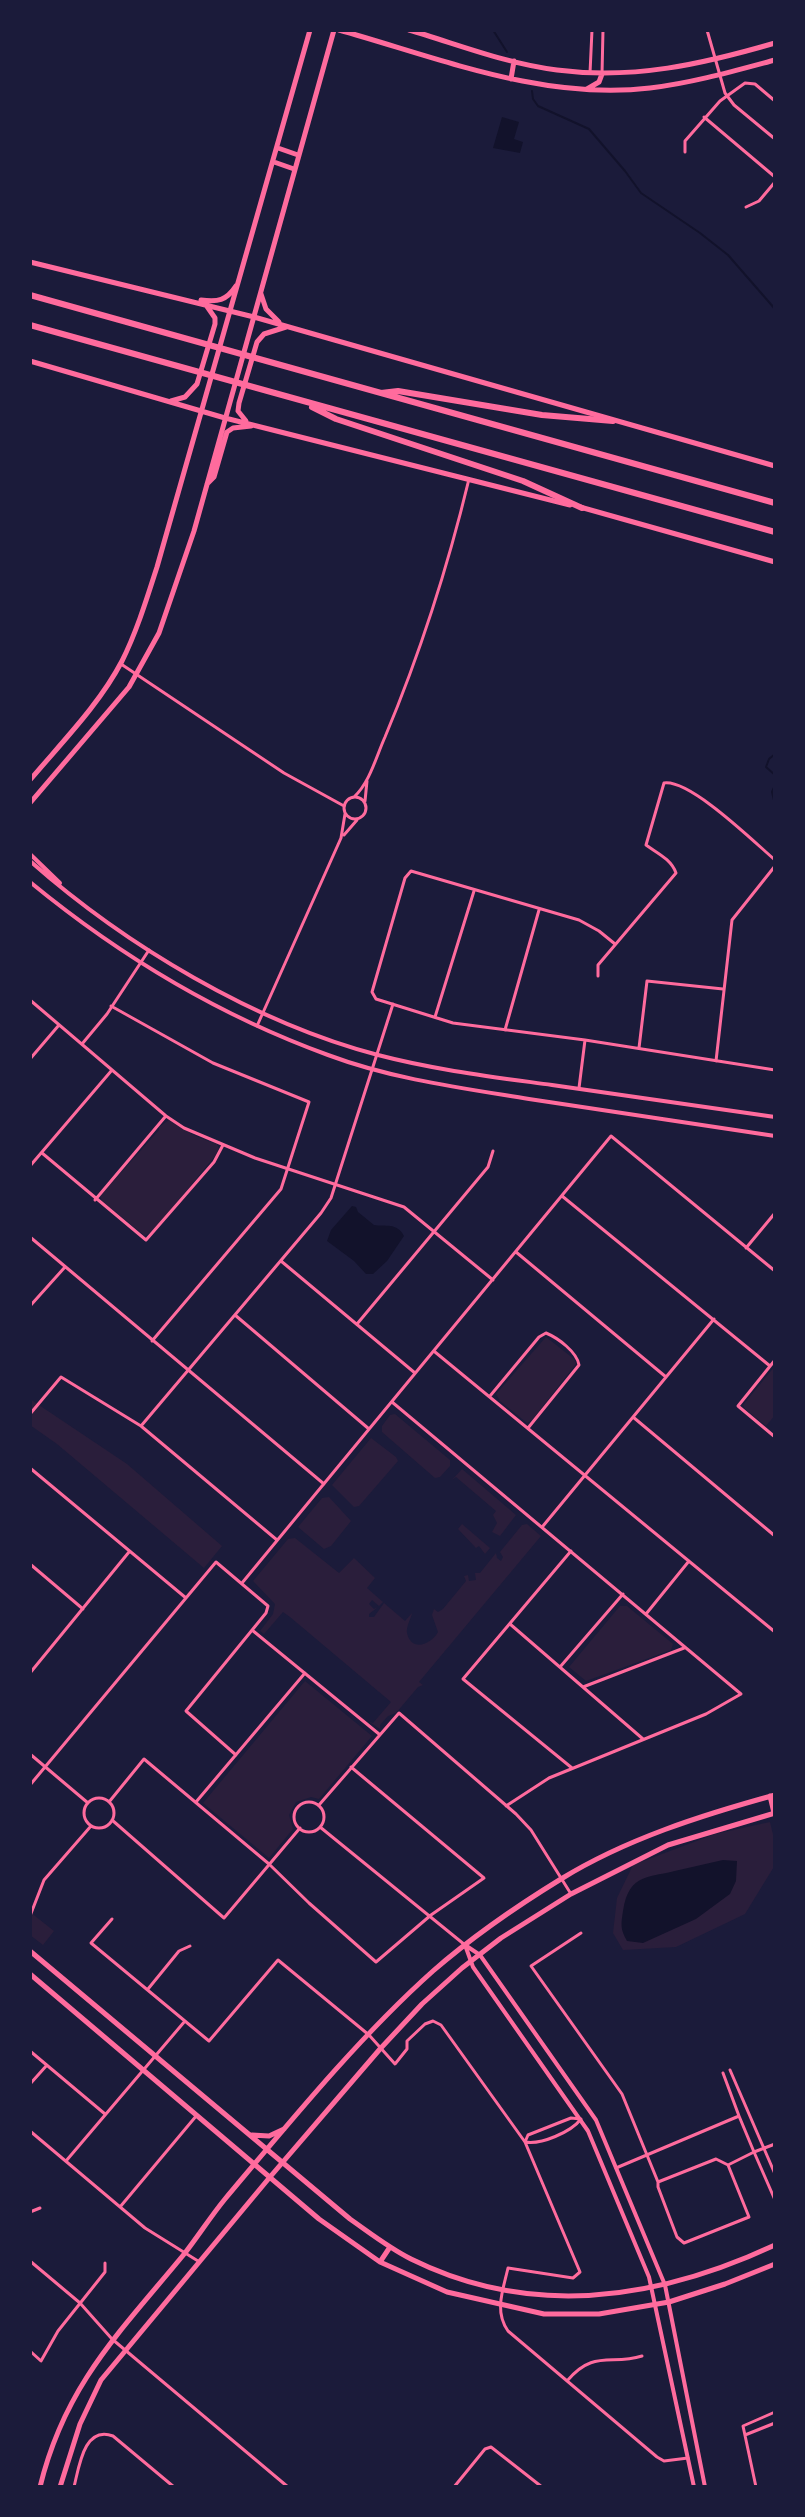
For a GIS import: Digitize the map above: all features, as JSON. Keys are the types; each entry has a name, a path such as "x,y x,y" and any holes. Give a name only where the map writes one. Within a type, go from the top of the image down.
{"highway":[{"path":"30,295 775,503"},
{"path":"30,325 775,532"},
{"path":"378,393 398,391 542,415 613,421"},
{"path":"298,400 336,419 523,481 582,508"}],"main road":[{"path":"30,780 92,706 121,663 135,633 157,567 310,30"},
{"path":"30,803 105,717 137,674 156,641 206,485 298,155 337,30 511,79 584,90 648,89 775,60"},
{"path":"409,30 514,61 556,70 602,74 673,69 775,43"},
{"path":"511,79 514,61"},
{"path":"584,90 599,82 602,74"},
{"path":"278,148 298,155"},
{"path":"274,162 294,169"},
{"path":"30,262 287,326 775,466"},
{"path":"180,298 215,302 225,300 239,282"},
{"path":"261,293 273,318 287,326"},
{"path":"170,402 185,397 197,384 215,324 215,318 206,305"},
{"path":"252,425 238,411 257,342 264,334 287,326"},
{"path":"30,361 225,418 582,508 775,562"},
{"path":"206,485 214,477 227,432 252,425"},
{"path":"40,2487 61,2421 112,2339 288,2126 369,2035 431,1973 465,1945 562,1878 664,1831 719,1810 772,1796 775,1814 668,1845 571,1894 471,1961 422,2004 198,2261 101,2380 80,2424 60,2487"},
{"path":"664,1831 668,1845"},
{"path":"30,1951 350,2219 390,2247 435,2270 503,2290 553,2297 597,2297 665,2285 733,2264 775,2245"},
{"path":"30,1974 319,2219 380,2262 447,2292 544,2314 599,2314 669,2302 775,2264"},
{"path":"250,2134 269,2136 288,2126"},
{"path":"380,2262 390,2247"}],"street":[{"path":"590,73 592,30"},
{"path":"602,74 603,30"},
{"path":"707,30 718,75 728,96 734,105 775,139"},
{"path":"685,152 685,141 704,117 745,83 755,84 775,101"},
{"path":"704,117 775,180 759,201 746,207"},
{"path":"257,1026 341,838 344,806 368,777 409,678 469,479"},
{"path":"121,663 284,773 344,806"},
{"path":"341,838 365,814 368,777"},
{"path":"598,976 598,965 676,873 673,865 646,845 664,783 671,782 691,792 775,863 732,920 716,1061"},
{"path":"354,797 365,802"},
{"path":"345,814 350,819 357,819"},
{"path":"30,854 70,894"},
{"path":"30,861 70,894 149,950 264,1012 335,1041 437,1068 775,1117"},
{"path":"615,944 579,920 411,871 407,873 373,986 376,999 453,1023 775,1070"},
{"path":"30,882 82,925 179,987 257,1026 330,1056 459,1088 775,1136"},
{"path":"435,1017 474,890"},
{"path":"505,1030 540,909"},
{"path":"82,1044 149,950"},
{"path":"639,1049 647,981 723,989"},
{"path":"30,1000 184,1128 288,1170 404,1207 493,1280"},
{"path":"141,1426 321,1213 337,1184 393,1004"},
{"path":"111,1006 213,1063 309,1102 281,1189 152,1341"},
{"path":"30,1059 59,1025"},
{"path":"579,1089 585,1040"},
{"path":"30,1166 112,1070"},
{"path":"95,1200 166,1116"},
{"path":"242,1583 611,1136 775,1271"},
{"path":"42,1153 146,1240 214,1162 223,1145"},
{"path":"357,1324 488,1167 493,1151"},
{"path":"562,1196 770,1366"},
{"path":"746,1248 775,1213"},
{"path":"30,1237 324,1484"},
{"path":"516,1252 666,1377"},
{"path":"281,1261 415,1373"},
{"path":"30,1306 65,1267"},
{"path":"235,1315 369,1429"},
{"path":"542,1527 714,1319"},
{"path":"490,1396 539,1337 546,1333 577,1356 579,1365 528,1428"},
{"path":"434,1350 775,1632"},
{"path":"775,1360 738,1406 775,1437"},
{"path":"30,1414 61,1377 141,1426 277,1540"},
{"path":"392,1401 741,1694 706,1714 549,1778 506,1806"},
{"path":"633,1417 775,1536"},
{"path":"30,1468 186,1598"},
{"path":"571,1551 463,1679 572,1768"},
{"path":"30,1673 129,1552"},
{"path":"646,1614 689,1561"},
{"path":"30,1785 216,1562 268,1606 186,1711 236,1755"},
{"path":"30,1564 83,1609"},
{"path":"560,1667 623,1594"},
{"path":"510,1624 643,1739"},
{"path":"252,1630 379,1734"},
{"path":"583,1687 686,1648"},
{"path":"30,1661 36,1666"},
{"path":"196,1802 305,1673"},
{"path":"319,1805 399,1713 531,1830 571,1894"},
{"path":"30,1754 88,1803"},
{"path":"109,1802 144,1759 269,1864 376,1962 431,1915 484,1878 351,1767"},
{"path":"95,1798 109,1802 113,1809 112,1820 101,1828 91,1826 83,1815 88,1803 95,1798"},
{"path":"309,1801 319,1805 324,1815 320,1827 307,1832 300,1828 294,1817 296,1809 309,1801"},
{"path":"112,1820 224,1918 300,1828"},
{"path":"30,1916 44,1880 91,1826"},
{"path":"320,1827 480,1955 592,2112 665,2285 705,2487"},
{"path":"30,1904 37,1896"},
{"path":"112,1919 91,1943 209,2041 278,1960 369,2035 395,2064 407,2049 407,2041 425,2024 437,2022 525,2142 580,2272 573,2278 508,2268 500,2305 500,2317 508,2331 657,2457 664,2461 698,2456"},
{"path":"581,1933 531,1966 622,2094 648,2154 674,2230 684,2243 749,2217 728,2165 716,2159 658,2182"},
{"path":"465,1945 471,1961 581,2119 605,2172 651,2288 694,2487"},
{"path":"148,1989 179,1951 190,1946"},
{"path":"66,2161 185,2021"},
{"path":"30,2051 105,2114"},
{"path":"30,2084 47,2065"},
{"path":"551,2076 562,2069"},
{"path":"730,2070 775,2174"},
{"path":"723,2073 775,2200"},
{"path":"120,2207 197,2115"},
{"path":"605,2172 739,2116"},
{"path":"525,2142 528,2135 542,2129 571,2118 581,2119"},
{"path":"525,2142 534,2143 576,2126 581,2119"},
{"path":"30,2131 145,2228 198,2261"},
{"path":"728,2165 775,2144"},
{"path":"30,2212 40,2208"},
{"path":"30,2261 80,2303 112,2339 288,2487"},
{"path":"30,2351 41,2361 58,2331 105,2272 105,2263"},
{"path":"567,2381 591,2362 642,2356"},
{"path":"756,2487 743,2426 775,2412"},
{"path":"745,2435 775,2423"},
{"path":"74,2487 83,2454 91,2439 100,2434 113,2436 174,2487"},
{"path":"454,2487 485,2449 491,2447 542,2487"}],"shaded area":[{"path":"502,117 519,122 514,139 523,142 520,153 493,148"},
{"path":"169,1120 217,1144 219,1148 155,1229 145,1236 102,1201 100,1196 159,1127"},
{"path":"352,1206 374,1225 394,1227 404,1236 387,1261 373,1274 366,1274 327,1241 331,1230"},
{"path":"546,1337 576,1364 527,1423 496,1394"},
{"path":"775,1366 775,1415 766,1426 743,1405"},
{"path":"30,1399 127,1464 222,1546 204,1568 57,1444 30,1425"},
{"path":"395,1414 450,1460 450,1466 440,1477 435,1478 382,1432 382,1426 390,1415"},
{"path":"371,1438 398,1461 359,1506 354,1507 332,1485"},
{"path":"462,1469 516,1515 500,1536 492,1532 497,1523 493,1515 496,1511 456,1477 452,1480"},
{"path":"329,1497 351,1521 331,1546 324,1549 298,1527 322,1498"},
{"path":"462,1524 490,1548 485,1554 458,1529"},
{"path":"527,1524 541,1536 419,1682 423,1685 396,1713 388,1716 380,1729 368,1721 373,1723 391,1702 290,1617 283,1612 264,1634 260,1631 273,1614 275,1604 253,1581 288,1539 295,1538 339,1573 354,1558 375,1578 367,1588 383,1602 379,1606 372,1600 369,1604 374,1609 378,1607 369,1617 374,1617 384,1603 405,1621 412,1613 407,1633 413,1643 421,1644 431,1640 438,1632 432,1615 434,1609 438,1612 443,1609 466,1581 464,1576 468,1575 469,1581 476,1580 475,1573 480,1573 496,1553 501,1561 503,1557 500,1552 522,1525"},
{"path":"620,1606 627,1606 673,1644 671,1650 586,1681 569,1667"},
{"path":"305,1681 372,1736 319,1799 311,1797 296,1802 289,1815 293,1829 269,1858 203,1803"},
{"path":"770,1822 775,1843 775,1865 745,1914 676,1947 623,1950 613,1933 617,1898 633,1865 715,1834"},
{"path":"723,1860 737,1861 736,1881 730,1894 696,1919 643,1943 627,1941 622,1930 622,1916 626,1898 636,1883 650,1876"},
{"path":"30,1912 54,1931 43,1945 30,1935"}],"waterway":[{"path":"493,30 507,52"},
{"path":"532,91 538,106 589,129 641,193 728,255 775,309"},
{"path":"775,754 766,767 775,775"},
{"path":"774,800 772,792 775,785"}]}
